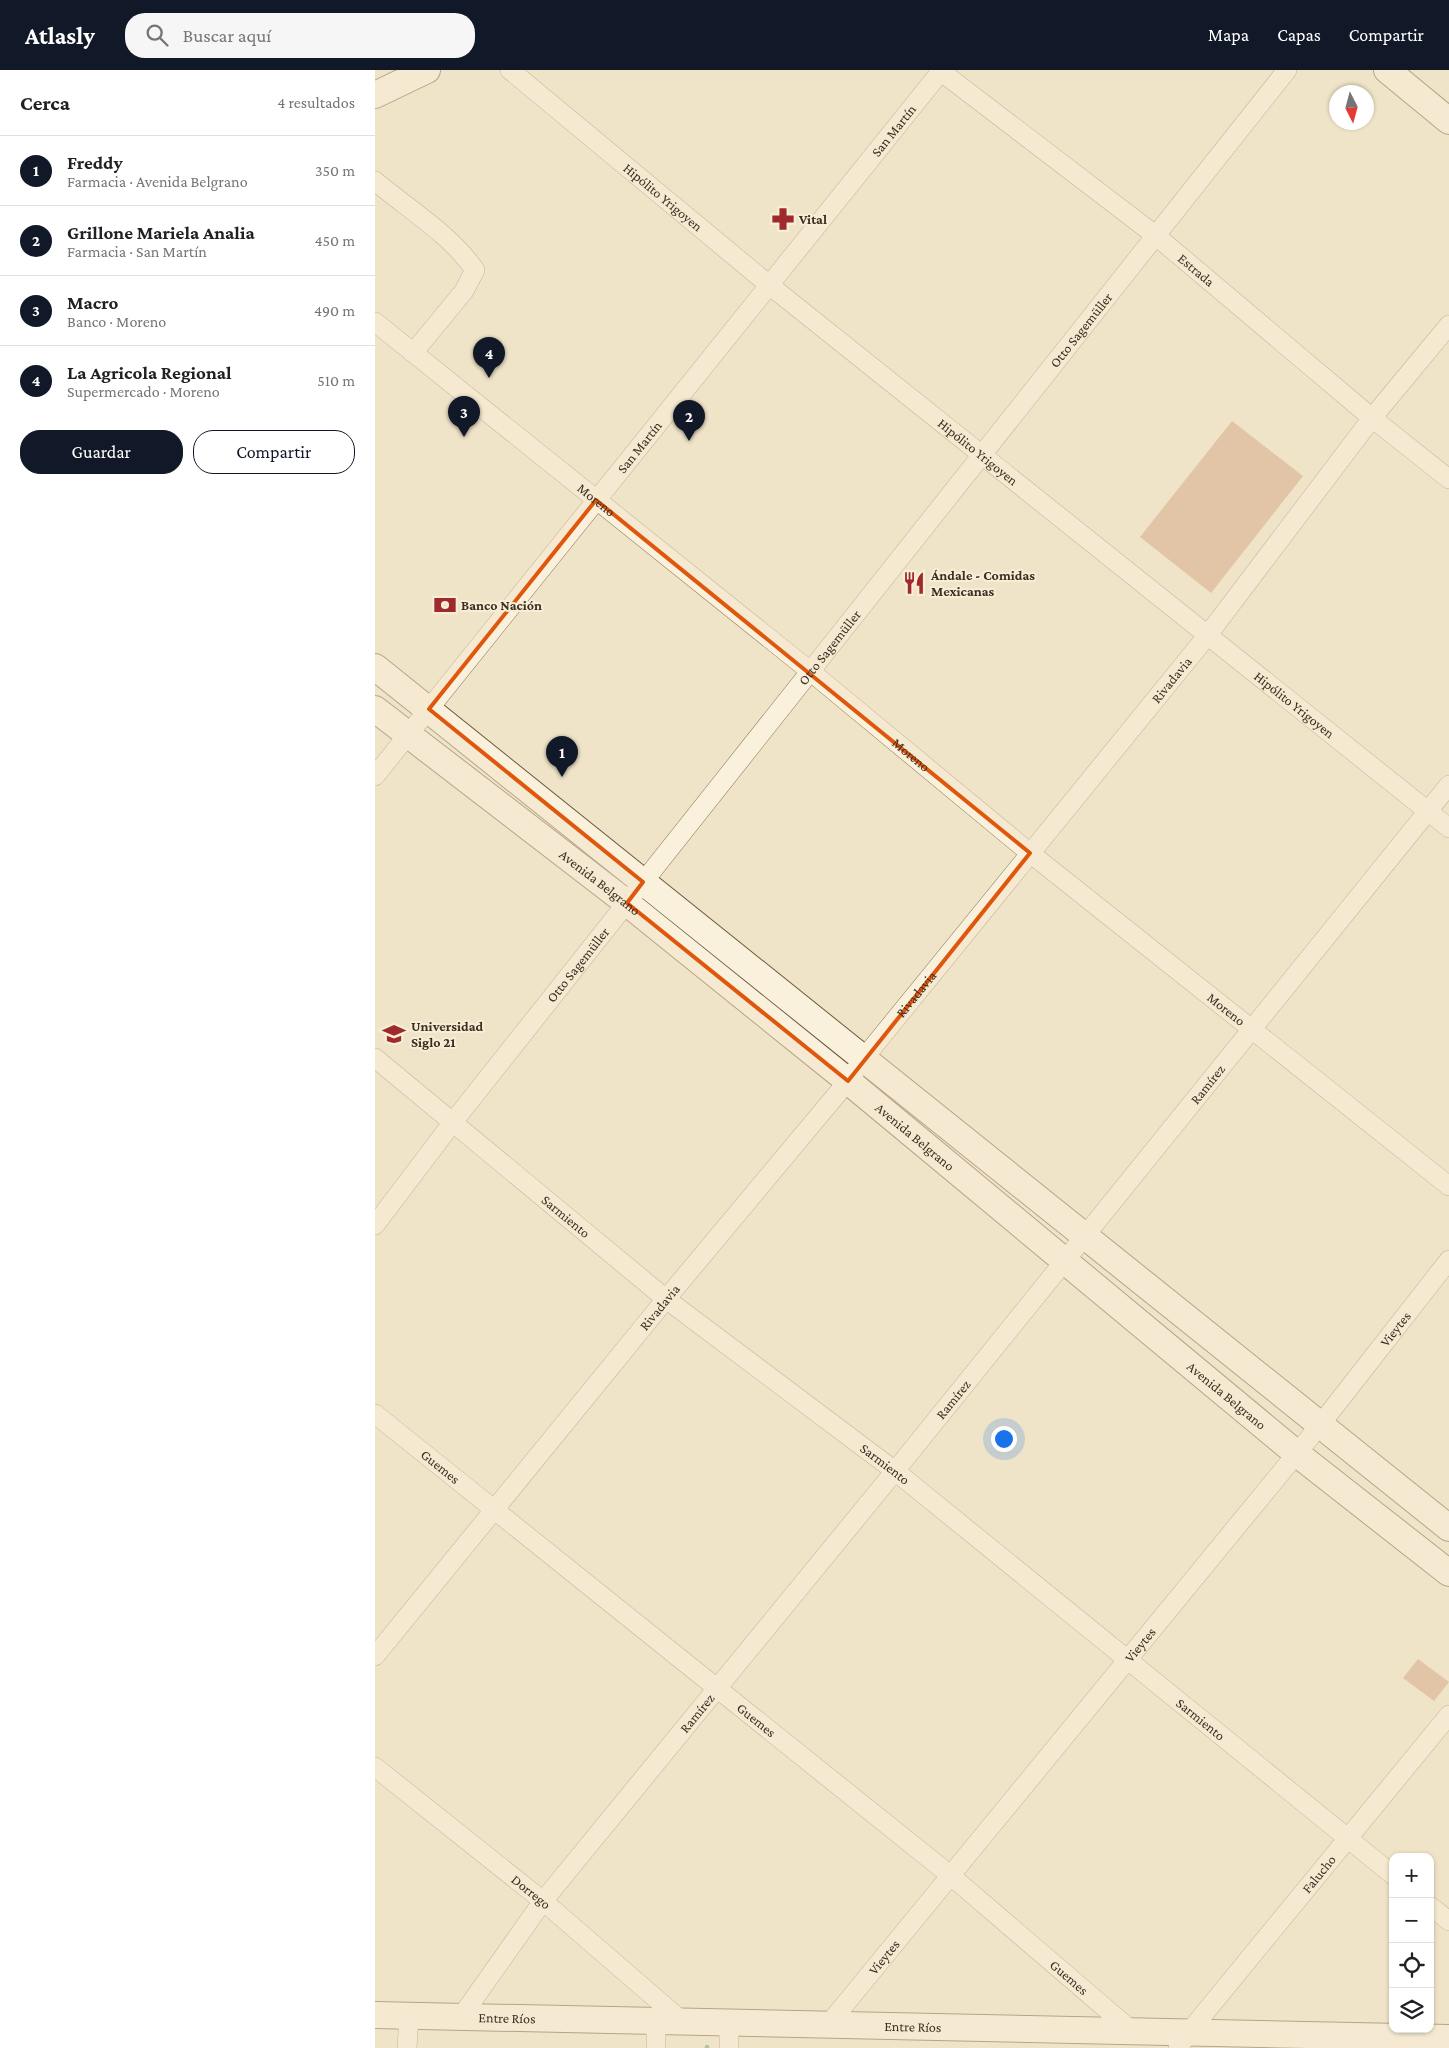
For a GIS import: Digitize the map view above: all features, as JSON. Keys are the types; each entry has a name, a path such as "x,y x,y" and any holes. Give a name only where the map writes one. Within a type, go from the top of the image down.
{"street":[{"path":"375,95 427,70"},
{"name":"Hipólito Yrigoyen","path":"509,70 768,284 1449,828"},
{"name":"San Martín","path":"375,776 940,70"},
{"name":"Estrada","path":"940,70 1155,235 1372,418 1449,479"},
{"name":"Otto Sagemüller","path":"375,1225 453,1122 1287,70"},
{"path":"1387,70 1449,121"},
{"path":"375,181 439,233 467,258 475,270 464,291 413,353"},
{"name":"Moreno","path":"376,324 810,671 1030,853 1449,1186"},
{"name":"Rivadavia","path":"375,1656 666,1299 848,1081 863,1058 1207,636 1372,418 1449,325"},
{"name":"Avenida Belgrano","path":"375,666 1449,1528"},
{"name":"Avenida Belgrano","path":"375,709 627,902 848,1081 1296,1453 1449,1573"},
{"name":"Ramírez","path":"461,2017 543,1901 895,1471 1449,784"},
{"name":"Sarmiento","path":"375,1058 666,1299 895,1471 1389,1872"},
{"name":"Vieytes","path":"828,2024 1320,1425 1449,1260"},
{"name":"Guemes","path":"375,1414 950,1875 1132,2031"},
{"name":"Falucho","path":"1184,2040 1449,1715"},
{"name":"Dorrego","path":"375,1767 543,1901 683,2022"},
{"path":"1434,1909 1449,1921"},
{"name":"Entre Ríos","path":"375,2015 1132,2031 1184,2040 1449,2038"},
{"path":"407,2048 409,2016"},
{"path":"656,2022 656,2048"},
{"path":"729,2022 729,2048"}],"highlighted area":[{"path":"596,500 1030,853 848,1081 627,903 643,882 429,709"}],"building":[{"path":"1232,421 1303,476 1211,593 1140,537"},
{"path":"1418,1659 1449,1682 1434,1701 1403,1678"}],"place":[{"name":"Vital","path":"783,219"},
{"name":"La Agricola Regional","path":"489,378"},
{"name":"Macro","path":"464,437"},
{"name":"Grillone Mariela Analia","path":"689,441"},
{"name":"Ándale - Comidas Mexicanas","path":"914,583"},
{"name":"Banco Nación","path":"445,605"},
{"name":"Freddy","path":"562,777"},
{"name":"Universidad Siglo 21","path":"394,1034"}]}
